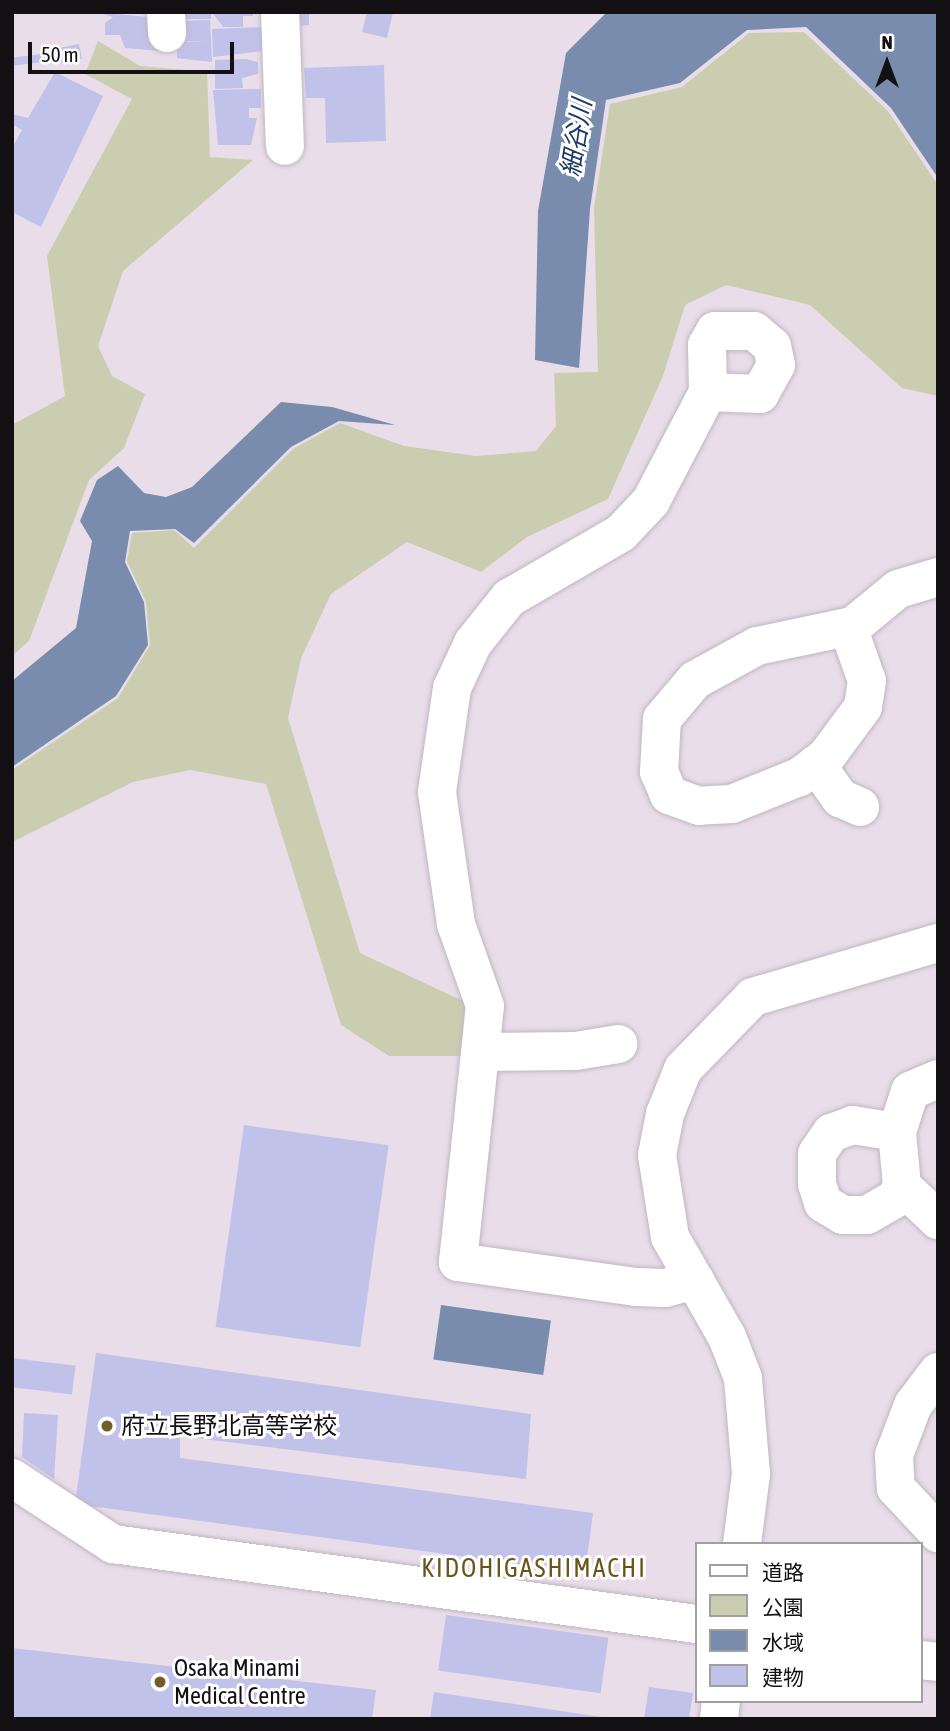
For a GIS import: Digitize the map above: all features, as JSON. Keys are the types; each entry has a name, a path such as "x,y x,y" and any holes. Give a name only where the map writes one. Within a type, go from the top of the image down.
{"street":[{"path":"280,12 285,146"},
{"path":"695,1280 665,1288 636,1287 458,1262 485,1006 456,924 441,852 437,792 452,688 473,643 509,598 621,533 651,501 708,392"},
{"path":"848,627 867,681 863,707 816,764 762,796 699,806 669,795 659,772 662,719 695,680 721,662 757,646 848,627 898,589 938,577"},
{"path":"816,764 840,798 860,807"},
{"path":"742,1542 751,1474 743,1378 695,1280 670,1237 657,1155 682,1069 752,997 938,943"},
{"path":"482,1052 576,1051 618,1044"},
{"path":"938,1079 910,1091 897,1132 902,1185 912,1202 938,1220"},
{"path":"897,1132 853,1125 831,1133 817,1154 817,1184 823,1203 843,1215 867,1215 896,1198 902,1185"},
{"path":"938,1372 913,1405 894,1455 896,1488 938,1532"},
{"path":"12,1478 113,1544 694,1624"}],"green space":[{"path":"804,32 888,111 938,185 938,396 902,388 810,305 726,285 685,305 663,376 608,499 527,537 481,572 407,542 331,594 301,658 288,718 360,953 465,1002 461,1056 389,1056 341,1025 266,784 190,770 133,782 12,842 12,770 118,698 150,645 146,602 127,561 132,533 174,530 194,548 293,449 340,423 404,446 476,456 536,451 556,426 554,373 598,372 594,208 610,104 682,87 749,33"},
{"path":"98,41 140,66 207,72 210,157 253,160 123,271 98,346 112,376 145,394 124,448 89,480 29,641 12,656 12,425 65,396 47,256 132,99 85,74"}],"water":[{"name":"細谷川","path":"607,12 938,12 938,178 891,108 806,27 747,30 680,83 606,100 590,209 579,368 535,360 538,211 566,53"},
{"path":"281,402 332,407 395,425 339,421 291,447 194,543 175,529 130,531 125,562 144,602 148,645 116,696 12,767 12,681 76,628 92,541 80,521 97,480 118,466 144,493 166,497 192,487"},
{"path":"441,1305 551,1320 543,1375 433,1359"}],"building":[{"path":"95,12 148,17 148,35 163,36 161,51 125,48 120,35 105,35 105,23 113,17"},
{"path":"177,12 211,12 211,19 177,19"},
{"path":"212,12 253,12 253,16 243,16 243,27 223,27"},
{"path":"300,12 309,12 309,25 301,26"},
{"path":"367,12 393,12 387,38 362,32"},
{"path":"210,20 212,62 177,58 177,42 208,41 182,41 182,21"},
{"path":"264,27 262,51 213,57 212,29"},
{"path":"79,44 82,59 60,63 57,48"},
{"path":"50,53 51,61 12,66 12,58"},
{"path":"246,59 258,62 258,74 242,78 243,88 215,89 215,60"},
{"path":"384,65 386,141 326,143 325,98 306,98 304,68"},
{"path":"55,72 103,96 41,227 12,212 12,148 22,130 12,124 12,114 28,118"},
{"path":"261,89 261,108 249,108 249,118 257,118 251,145 218,145 213,90"},
{"path":"244,1125 389,1145 360,1347 216,1327"},
{"path":"96,1353 531,1414 526,1479 180,1436 180,1458 593,1513 585,1573 75,1504"},
{"path":"12,1358 76,1366 72,1395 12,1387"},
{"path":"24,1413 58,1415 54,1479 22,1457"},
{"path":"446,1615 608,1638 601,1693 438,1670"},
{"name":"Osaka Minami Medical Centre","path":"12,1648 376,1690 372,1719 12,1719"},
{"path":"649,1687 693,1693 689,1719 644,1719"},
{"path":"434,1692 601,1717 601,1719 430,1719"}],"place":[{"name":"府立長野北高等学校","path":"107,1426"},
{"name":"Osaka Minami Medical Centre","path":"160,1682"}],"district":[{"name":"KIDOHIGASHIMACHI","path":"534,1569"}]}
